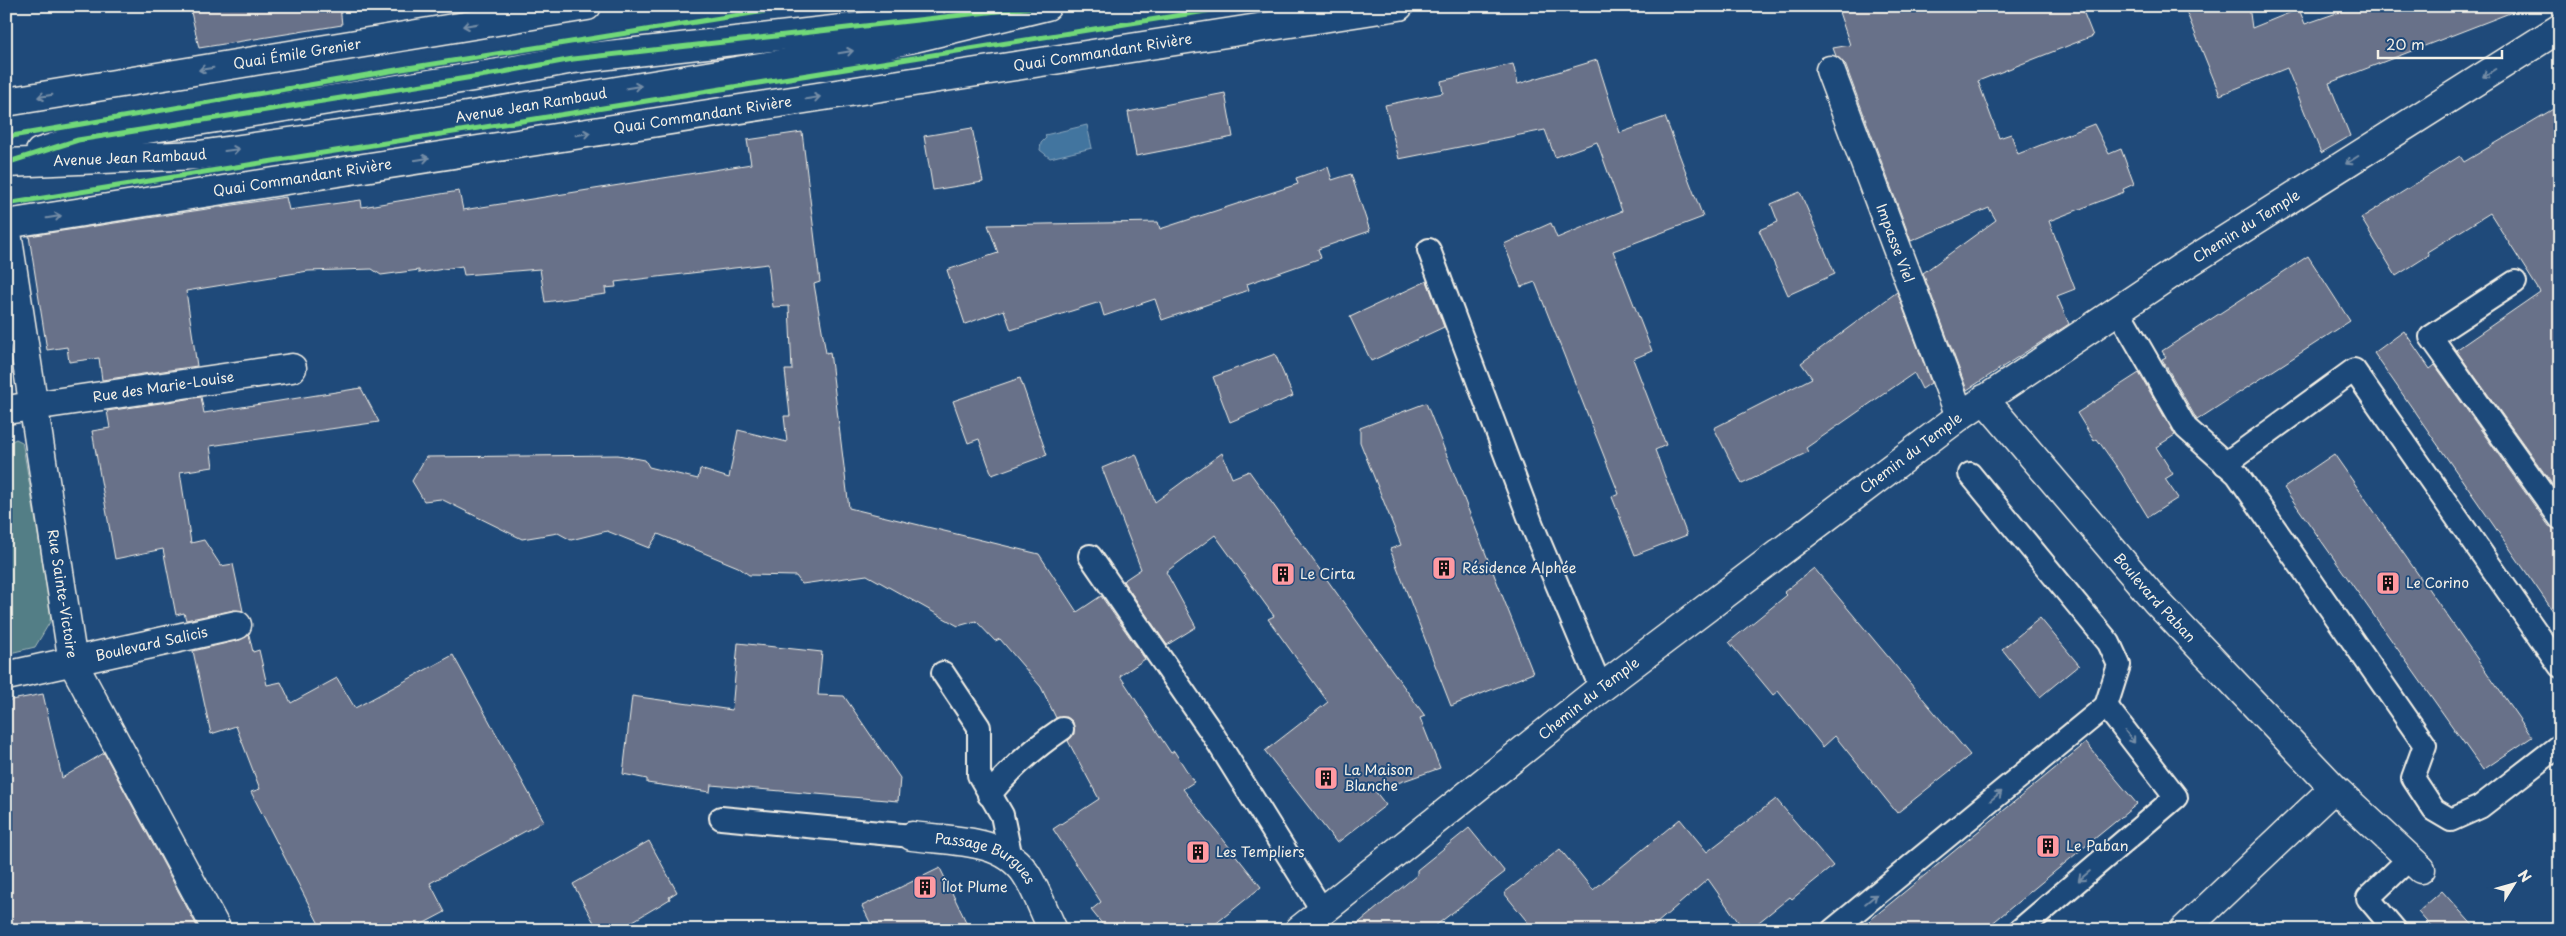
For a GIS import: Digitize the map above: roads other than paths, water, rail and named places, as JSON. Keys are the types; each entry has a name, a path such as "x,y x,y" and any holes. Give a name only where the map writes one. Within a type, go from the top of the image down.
{"street":[{"name":"Quai Émile Grenier","path":"6,102 538,10 587,6"},
{"name":"Avenue Jean Rambaud","path":"7,162 78,140 498,73 573,59 1042,6"},
{"name":"Avenue Jean Rambaud","path":"7,162 199,155 437,121 869,49 1047,6"},
{"name":"Quai Commandant Rivière","path":"6,225 1398,6"},
{"name":"Chemin du Temple","path":"1299,930 1601,688 1960,416 2182,267 2560,28"},
{"name":"Impasse Viel","path":"1830,70 1960,416"},
{"name":"Rue Sainte-Victoire","path":"6,225 73,662 217,930"},
{"name":"Rue des Marie-Louise","path":"6,410 292,368"},
{"name":"Boulevard Paban","path":"1984,400 2155,600 2334,788 2416,864"},
{"name":"Boulevard Salicis","path":"6,676 237,625"},
{"path":"2184,930 2334,788"},
{"name":"Passage Burgues","path":"912,836 995,848 1011,858 1025,873 1053,930"}],"lane":[{"path":"1429,250 1532,525 1601,688"},
{"path":"2515,282 2431,337 2560,518"},
{"path":"2118,310 2186,428 2237,474 2425,745 2413,778 2434,810 2451,820 2480,807 2560,745"},
{"path":"2225,464 2354,370 2560,666"},
{"path":"1833,930 2106,706 2119,665 2109,643 1970,474"},
{"path":"1090,556 1212,734 1322,910"},
{"path":"943,673 979,727 979,775 988,794 1002,815 1011,858"},
{"path":"2020,930 2176,797 2106,706"},
{"path":"988,794 1009,770 1033,748 1062,729"},
{"path":"721,818 912,836"},
{"path":"2395,930 2368,898 2416,864"}],"water":[{"path":"1087,125 1092,148 1050,158 1040,150 1041,143 1046,138 1045,135"}],"place":[{"name":"Résidence Alphée","path":"1444,568"},
{"name":"Le Cirta","path":"1283,574"},
{"name":"Le Corino","path":"2388,583"},
{"name":"La Maison Blanche","path":"1326,778"},
{"name":"Le Paban","path":"2048,846"},
{"name":"Les Templiers","path":"1198,852"},
{"name":"Îlot Plume","path":"925,887"}]}
